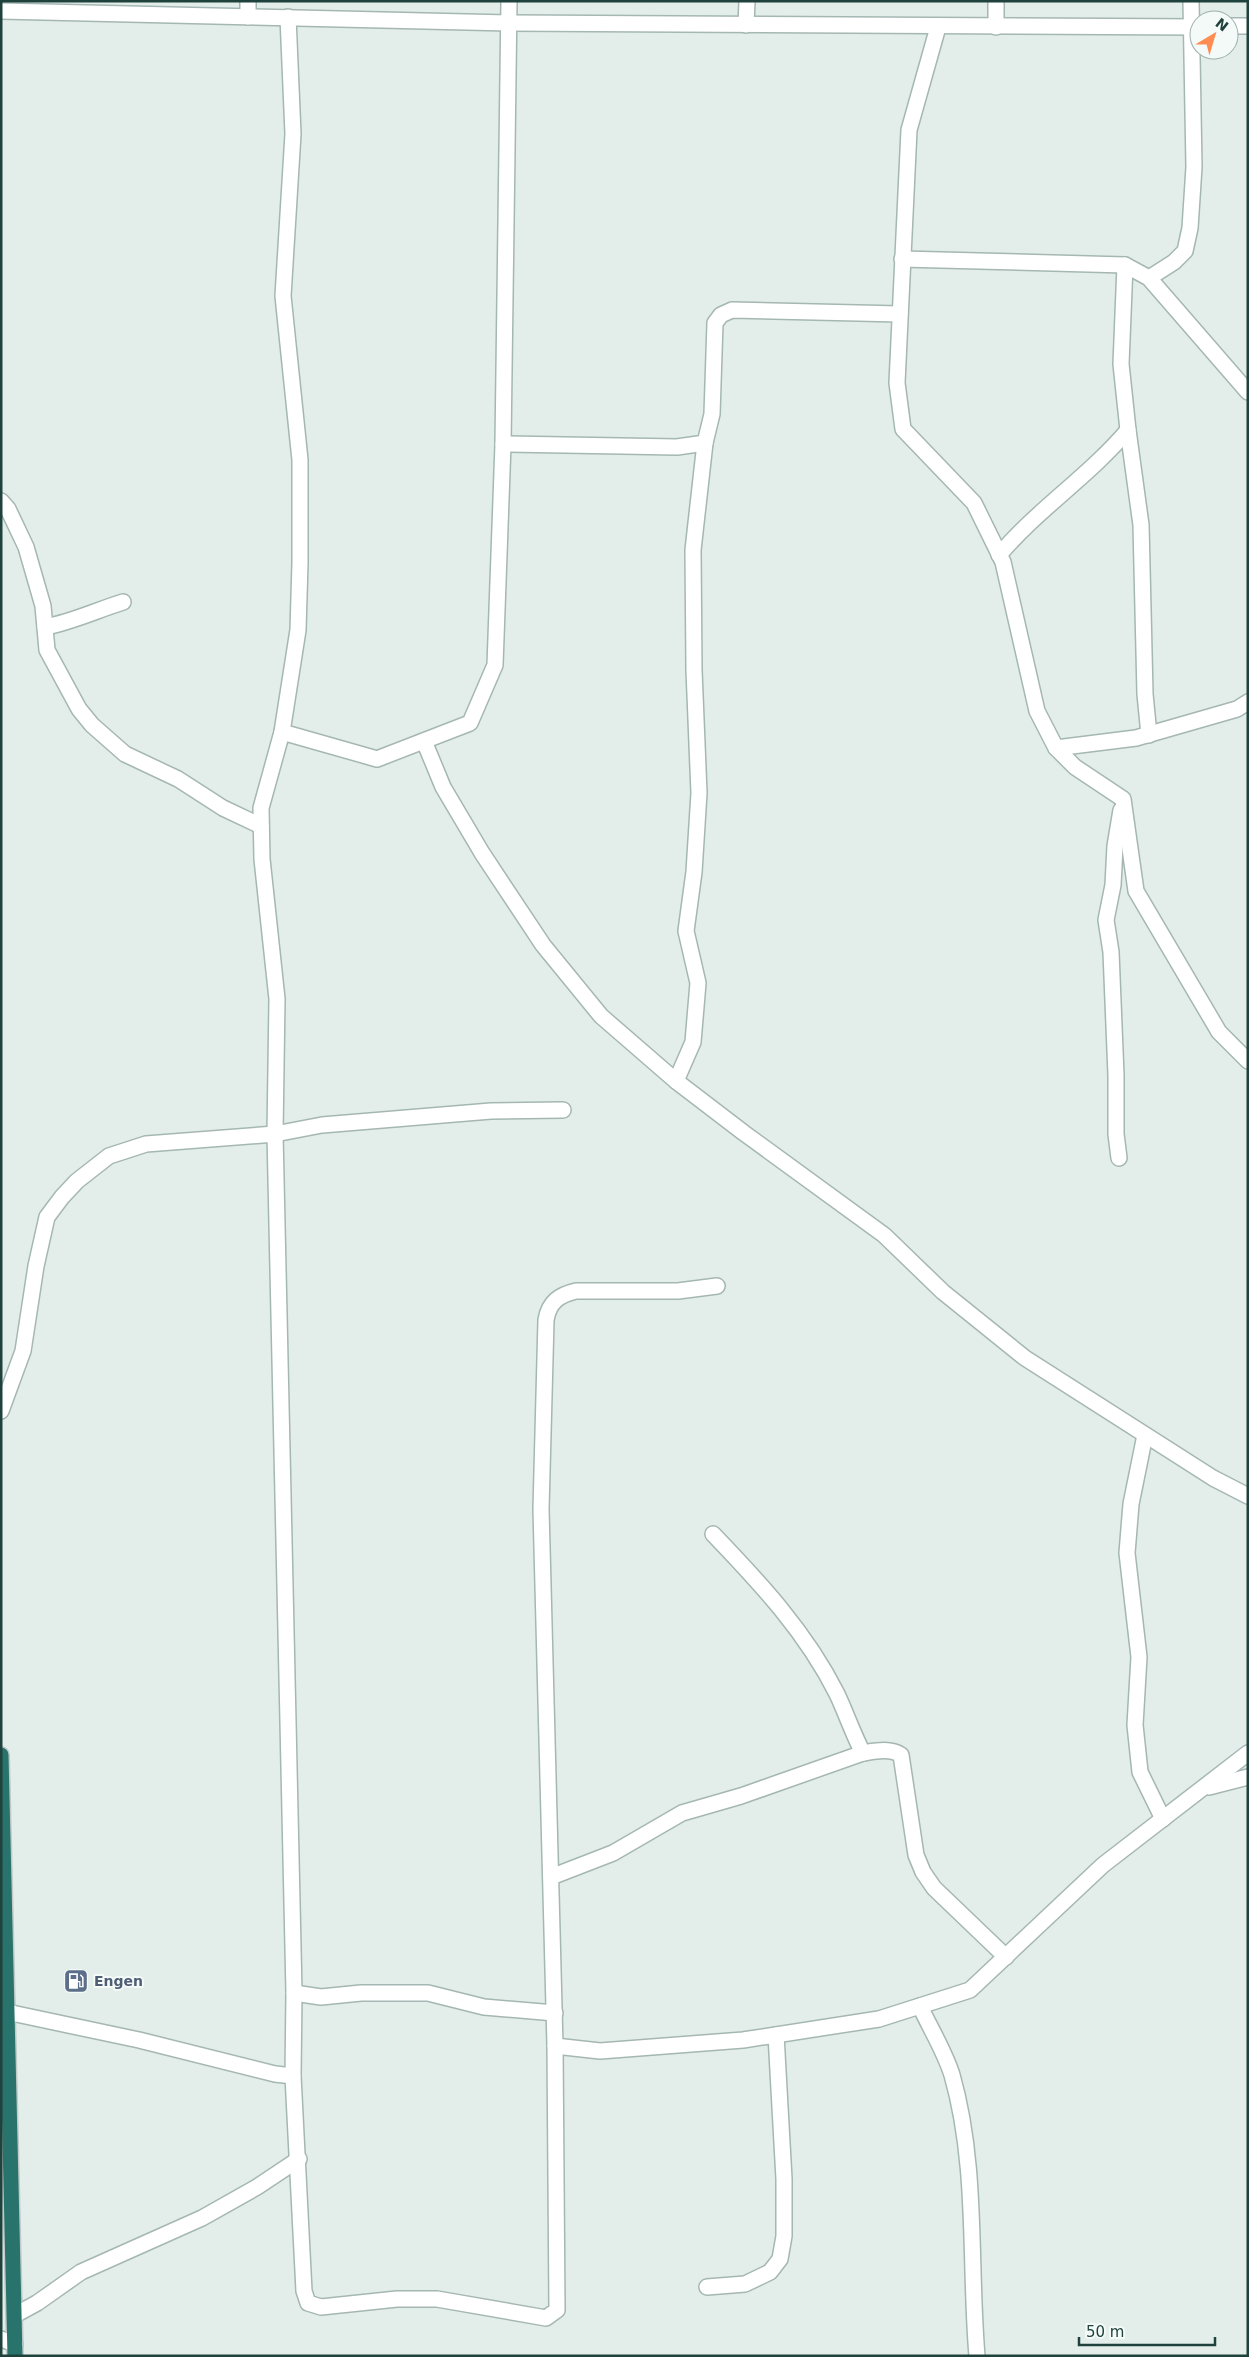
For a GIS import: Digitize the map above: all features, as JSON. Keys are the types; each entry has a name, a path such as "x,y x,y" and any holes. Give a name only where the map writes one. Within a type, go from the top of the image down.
{"highway":[{"path":"1,1755 15,2315 10,2346"}],"street":[{"path":"248,1 248,17"},
{"path":"282,732 377,759 470,723 495,666 503,444 509,1"},
{"path":"746,25 747,1"},
{"path":"996,1 996,28"},
{"path":"1,11 509,23 1189,28"},
{"path":"288,17 293,134 283,296 300,460 298,630 282,732 261,808 262,859 277,999 275,1134 294,1993 293,2076 304,2291 308,2303 322,2307 397,2299 437,2299 546,2318 557,2310 555,2046 541,1509 548,1311 552,1302 564,1293 576,1291 678,1291 717,1286"},
{"path":"938,27 909,130 897,383 903,429 974,503 1003,562 1037,711 1056,748 1075,767 1123,798 1136,890 1219,1032 1248,1062"},
{"path":"1150,278 1174,262 1185,250 1190,228 1194,167 1194,60"},
{"path":"902,259 1124,265 1150,278 1248,392"},
{"path":"1124,265 1121,364 1141,525 1145,694 1149,735"},
{"path":"676,1081 693,1042 698,983 686,931 694,872 699,793 694,670 693,550 705,443 712,414 715,323 721,315 732,310 900,314"},
{"path":"1000,555 1022,529 1100,460 1128,430"},
{"path":"503,444 677,446 705,443"},
{"path":"1,501 8,509 26,547 43,606 47,650 69,693 92,725 109,742 125,754 178,780 223,808 262,826"},
{"path":"45,627 68,623 90,612 123,602"},
{"path":"1056,748 1149,735 1237,709 1248,702"},
{"path":"424,741 443,787 482,853 543,945 601,1016 676,1081 744,1133 884,1234 943,1292 1025,1358 1213,1478 1248,1496"},
{"path":"1119,1158 1116,1134 1116,1075 1111,952 1106,920 1113,884 1115,846 1123,798"},
{"path":"1,1411 23,1351 36,1266 48,1217 62,1197 77,1181 109,1156 146,1144 275,1134 322,1125 491,1111 563,1110"},
{"path":"1145,1435 1131,1504 1127,1552 1139,1657 1135,1725 1140,1772 1163,1819"},
{"path":"713,1534 760,1583 803,1636 837,1694 863,1753"},
{"path":"551,1877 613,1853 682,1814 741,1796 863,1753 878,1750 895,1751 901,1755 916,1856 923,1872 934,1888 1006,1957"},
{"path":"555,2046 600,2051 744,2040 879,2019 970,1990 1103,1865 1248,1754"},
{"path":"1202,1789 1248,1777"},
{"path":"294,1993 321,1996 361,1993 428,1993 484,2007 554,2013"},
{"path":"920,2006 952,2074 965,2134 971,2209 977,2356"},
{"path":"6,2012 139,2040 275,2074 293,2076"},
{"path":"708,2287 745,2284 770,2272 780,2259 784,2236 784,2179 776,2035"},
{"path":"15,2315 81,2272 202,2218 257,2187 298,2160"}],"place":[{"name":"Engen","path":"76,1981"}]}
